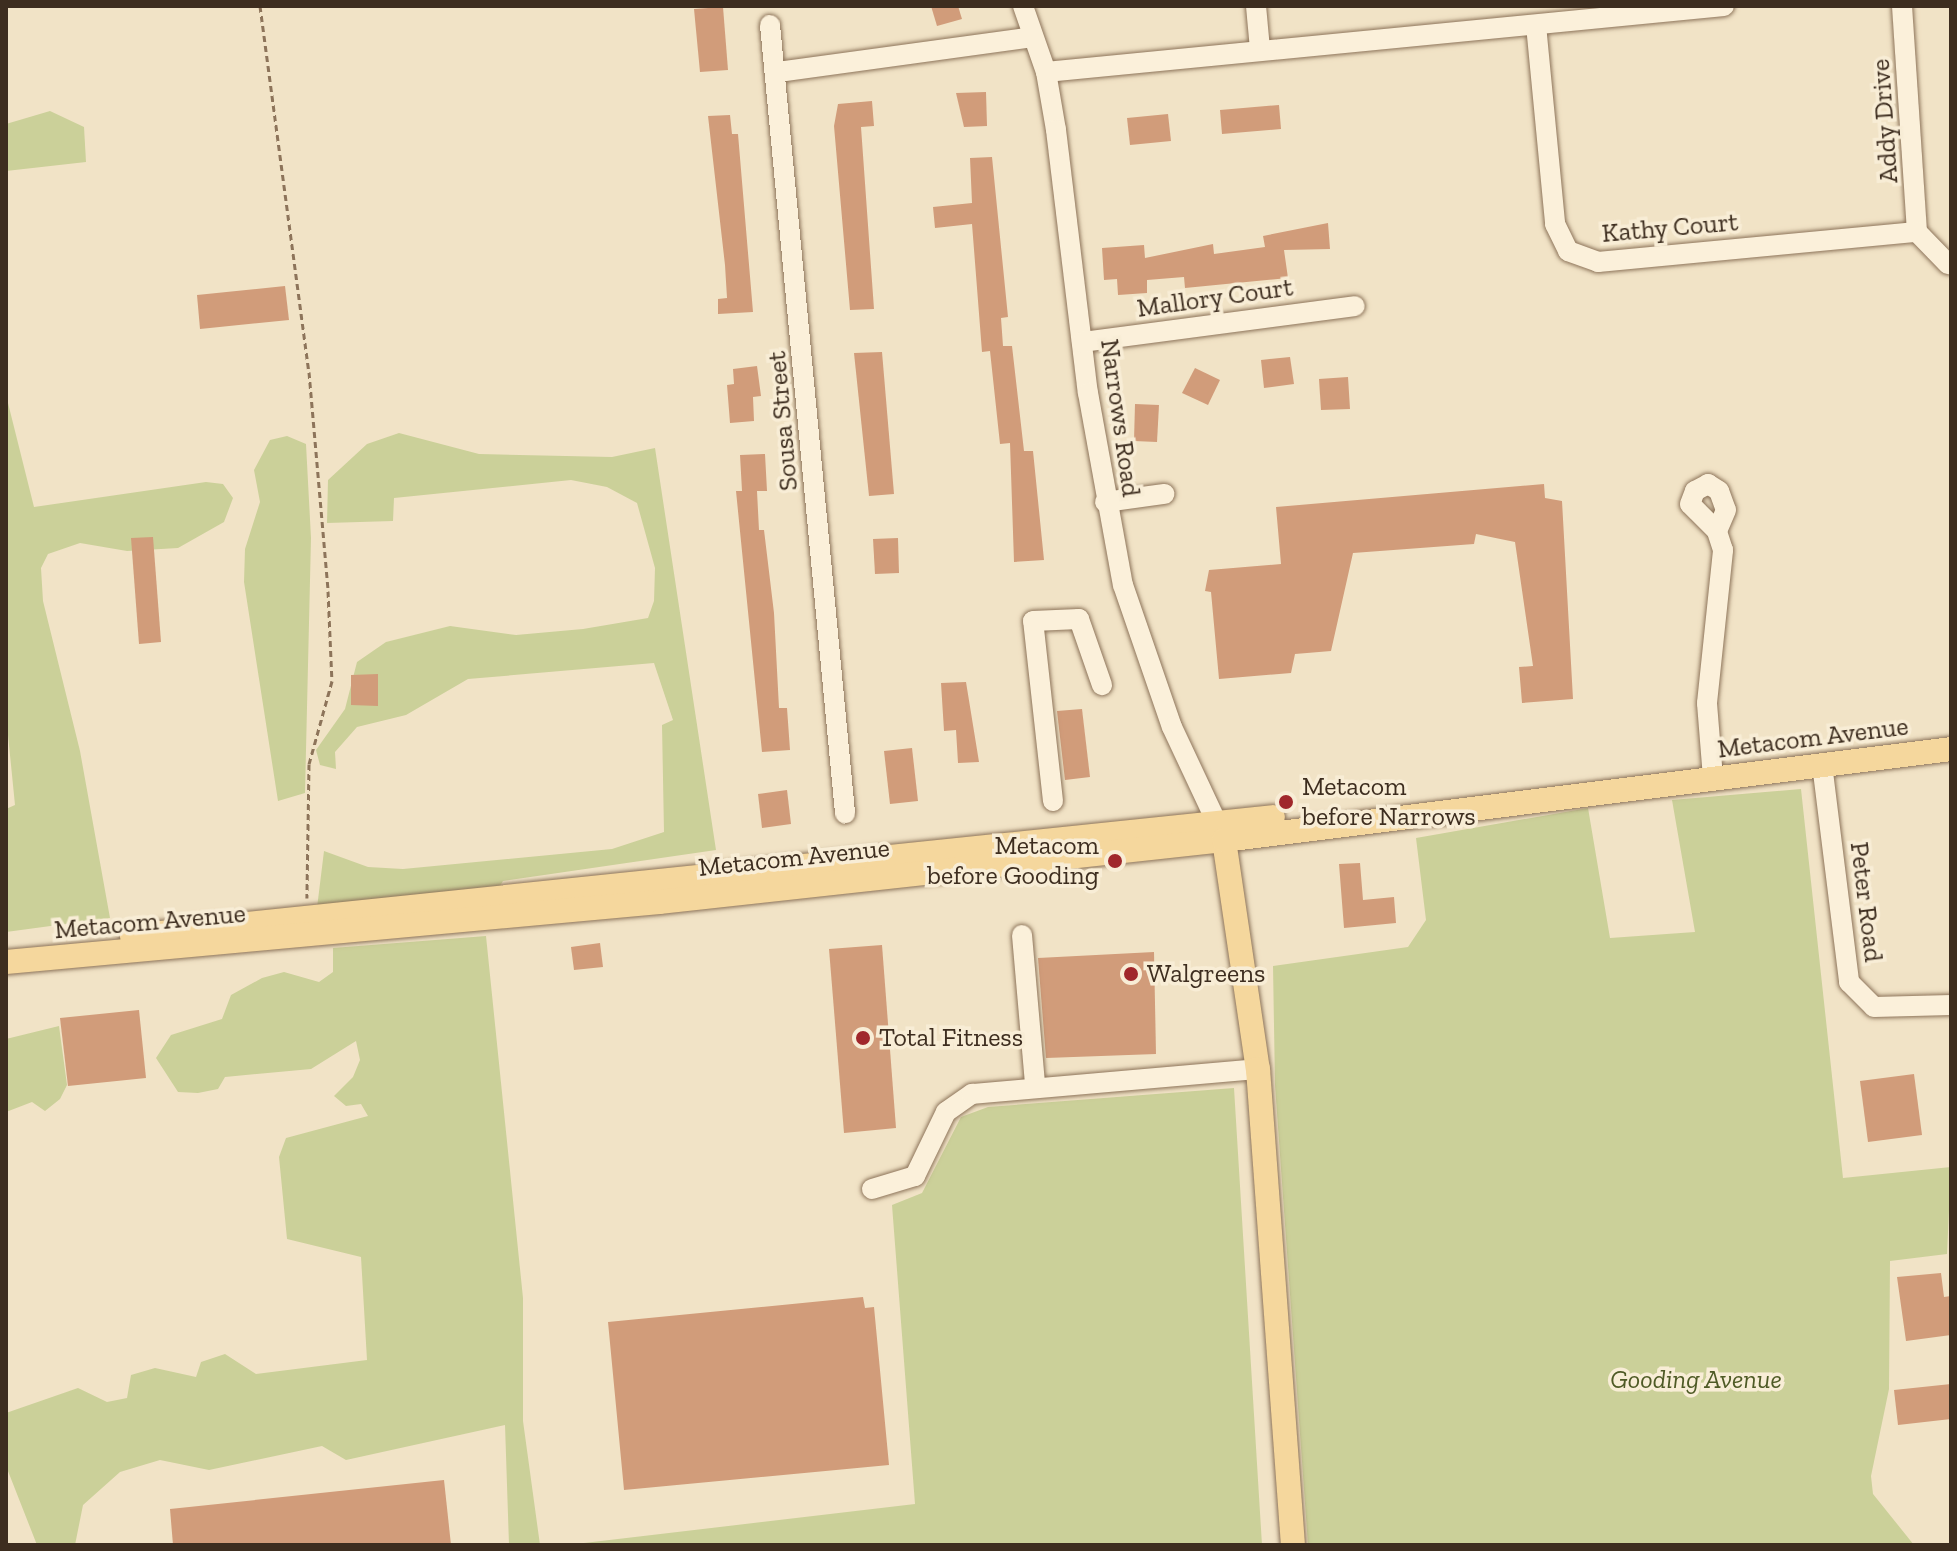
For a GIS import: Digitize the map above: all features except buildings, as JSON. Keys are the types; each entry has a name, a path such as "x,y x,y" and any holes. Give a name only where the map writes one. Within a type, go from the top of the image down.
{"main road":[{"name":"Metacom Avenue","path":"6,962 492,907 1682,783 1951,749"},
{"path":"1221,832 1258,1069 1293,1545"},
{"name":"Metacom Avenue","path":"6,953 308,914 492,907"}],"street":[{"name":"Narrows Road","path":"1023,6 1046,72 1105,502 1135,631 1221,832"},
{"path":"1256,6 1260,49"},
{"path":"1046,72 1724,6"},
{"name":"Addy Drive","path":"1902,6 1917,232"},
{"name":"Sousa Street","path":"770,25 778,72 845,813"},
{"name":"Kathy Court","path":"1536,25 1555,224 1568,251 1598,262 1917,232"},
{"path":"778,72 1033,37"},
{"path":"1917,232 1948,264"},
{"name":"Mallory Court","path":"1082,342 1355,306"},
{"path":"1105,502 1164,494"},
{"path":"1713,778 1707,703 1723,550 1717,531"},
{"path":"1053,801 1033,621 1079,619 1102,685"},
{"name":"Peter Road","path":"1822,764 1849,982 1874,1007 1951,1005"},
{"path":"1022,935 1035,1085"},
{"path":"872,1189 915,1176 953,1104 981,1092 1035,1085 1258,1069"}],"path":[{"path":"260,6 309,372 328,591 332,681 309,764 308,914"}],"green space":[{"path":"50,111 84,127 86,162 6,171 6,124"},
{"path":"6,395 34,507 206,482 223,484 233,498 224,522 178,548 127,551 80,543 48,554 41,568 43,601 80,751 110,918 6,932 6,809 15,805 6,715"},
{"path":"399,433 479,454 612,457 655,448 716,850 503,881 497,891 317,908 324,851 368,867 403,869 612,849 664,832 662,725 673,720 654,663 468,679 406,715 357,727 335,752 336,769 320,765 316,750 345,709 357,662 386,642 450,626 516,635 583,629 648,618 654,601 655,568 637,503 607,487 571,480 394,498 393,521 327,523 328,480 367,444"},
{"path":"287,436 306,444 311,538 305,793 278,801 244,582 245,549 260,502 254,470 270,440"},
{"name":"Gooding Avenue","path":"1801,789 1843,1178 1951,1167 1947,1254 1890,1261 1889,1389 1871,1476 1873,1494 1914,1545 1308,1545 1275,1085 1273,966 1408,947 1426,920 1416,838 1588,808 1610,938 1695,932 1672,800"},
{"path":"486,936 523,1298 523,1421 540,1545 509,1545 505,1425 346,1460 322,1446 209,1470 160,1460 120,1472 83,1505 75,1545 37,1545 6,1466 6,1413 78,1388 107,1402 127,1398 131,1375 155,1368 196,1377 201,1362 225,1354 256,1374 367,1360 361,1257 287,1239 279,1157 286,1138 368,1116 361,1104 346,1106 334,1096 353,1077 360,1060 356,1041 311,1069 225,1077 218,1089 198,1093 178,1092 156,1058 171,1035 222,1019 231,995 262,978 284,972 319,982 333,972 333,948"},
{"path":"59,1026 67,1085 60,1099 45,1111 32,1102 6,1112 6,1039"},
{"path":"1234,1088 1262,1545 567,1545 915,1504 892,1205 922,1193 961,1117 988,1107"}],"place":[{"name":"Metacom before Narrows","path":"1286,802"},
{"name":"Metacom before Gooding","path":"1115,861"},
{"name":"Walgreens","path":"1131,974"},
{"name":"Total Fitness","path":"863,1038"}]}
